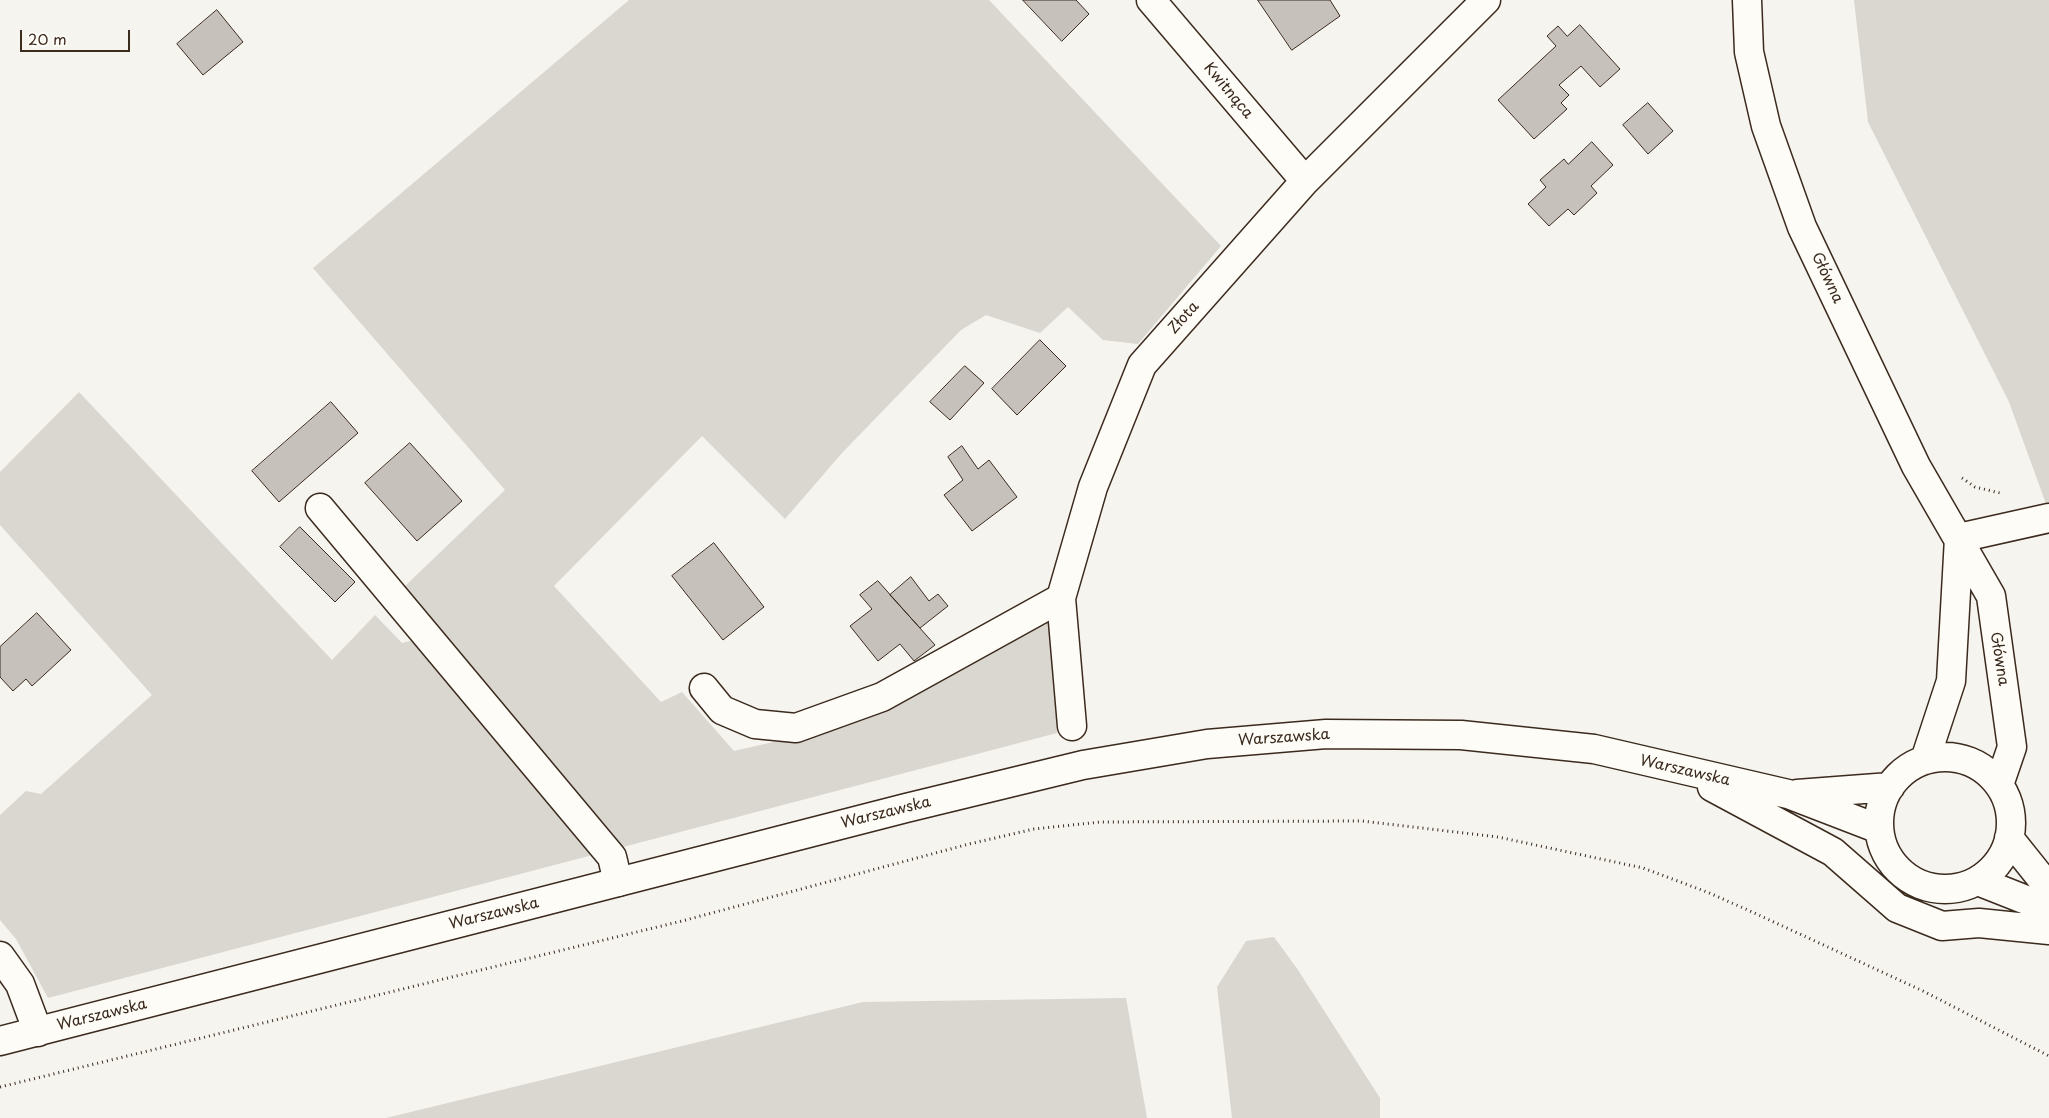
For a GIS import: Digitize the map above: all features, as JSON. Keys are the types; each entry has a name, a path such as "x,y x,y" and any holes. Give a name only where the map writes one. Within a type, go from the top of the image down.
{"main road":[{"name":"Kwitnąca","path":"1151,0 1305,181"},
{"name":"Złota","path":"1072,726 1061,598 1092,487 1142,364 1305,181 1486,0"},
{"name":"Główna","path":"1747,0 1749,52 1766,126 1802,226 1916,466 1991,596 2012,747 1999,785"},
{"path":"320,508 612,857 618,882"},
{"path":"1925,760 1951,681 1959,538 2039,521"},
{"path":"704,688 722,710 755,724 796,728 882,697 1061,598"},
{"name":"Warszawska","path":"0,1041 906,808 1083,765 1208,744 1326,734 1461,735 1594,749 1682,771 1788,794 1879,830"},
{"path":"1945,757 1966,761 1984,770 1999,785 2007,802 2011,819 2009,838 2003,855 1992,870 1978,881 1957,888 1935,889 1914,882 1897,869 1885,851 1879,830 1881,807 1890,787 1905,770 1925,760 1945,757"},
{"path":"1682,771 1833,852 1898,908 1942,926 1979,923 2049,930"},
{"name":"Warszawska","path":"1788,794 1890,787"},
{"path":"2009,838 2049,888"},
{"path":"1978,881 2049,910"},
{"path":"0,956 20,984 38,1032"}],"path":[{"path":"1958,475 1975,486 2016,497 2039,521"},
{"path":"0,1087 682,921 969,844 1034,829 1100,822 1362,821 1498,837 1643,868 1707,892 1923,991 2049,1056"}],"shaded area":[{"path":"629,0 989,0 1221,246 1138,344 1103,340 1068,307 1040,333 986,315 961,330 842,453 785,519 702,436 554,586 661,702 682,692 734,751 795,737 1051,612 1057,733 48,998 16,939 0,920 0,815 26,791 41,794 152,695 0,525 0,472 79,392 332,660 375,615 402,643 441,633 402,589 505,490 313,268"},
{"path":"1854,0 2049,0 2049,512 2009,402 1868,122"},
{"path":"1274,937 1298,970 1380,1098 1380,1118 1232,1118 1217,987 1246,941"},
{"path":"1126,998 1147,1118 386,1118 863,1002"}],"building":[{"path":"1023,0 1076,0 1089,14 1062,41"},
{"path":"1258,0 1330,0 1340,16 1292,50"},
{"path":"217,10 243,42 203,75 177,44"},
{"path":"1580,25 1620,69 1600,87 1581,66 1559,85 1569,95 1561,103 1567,109 1534,139 1498,100 1556,46 1547,36 1558,26 1567,36"},
{"path":"1648,103 1673,131 1648,154 1623,125"},
{"path":"1592,142 1613,165 1591,186 1597,193 1574,215 1568,209 1549,226 1528,204 1546,187 1540,180 1564,159 1568,164"},
{"path":"1040,340 1066,366 1017,415 992,389"},
{"path":"965,366 984,383 950,420 930,402"},
{"path":"331,402 358,433 279,502 252,471"},
{"path":"410,443 462,501 417,541 365,483"},
{"path":"962,446 978,469 989,460 1017,497 972,531 944,495 963,480 948,457"},
{"path":"300,527 355,582 335,602 280,547"},
{"path":"714,543 764,607 723,640 672,576"},
{"path":"911,577 929,601 938,594 948,606 920,628 890,595"},
{"path":"878,581 935,645 914,661 900,644 878,661 850,626 872,609 860,595"},
{"path":"37,613 71,650 32,686 26,679 13,691 0,677 0,647"}]}
